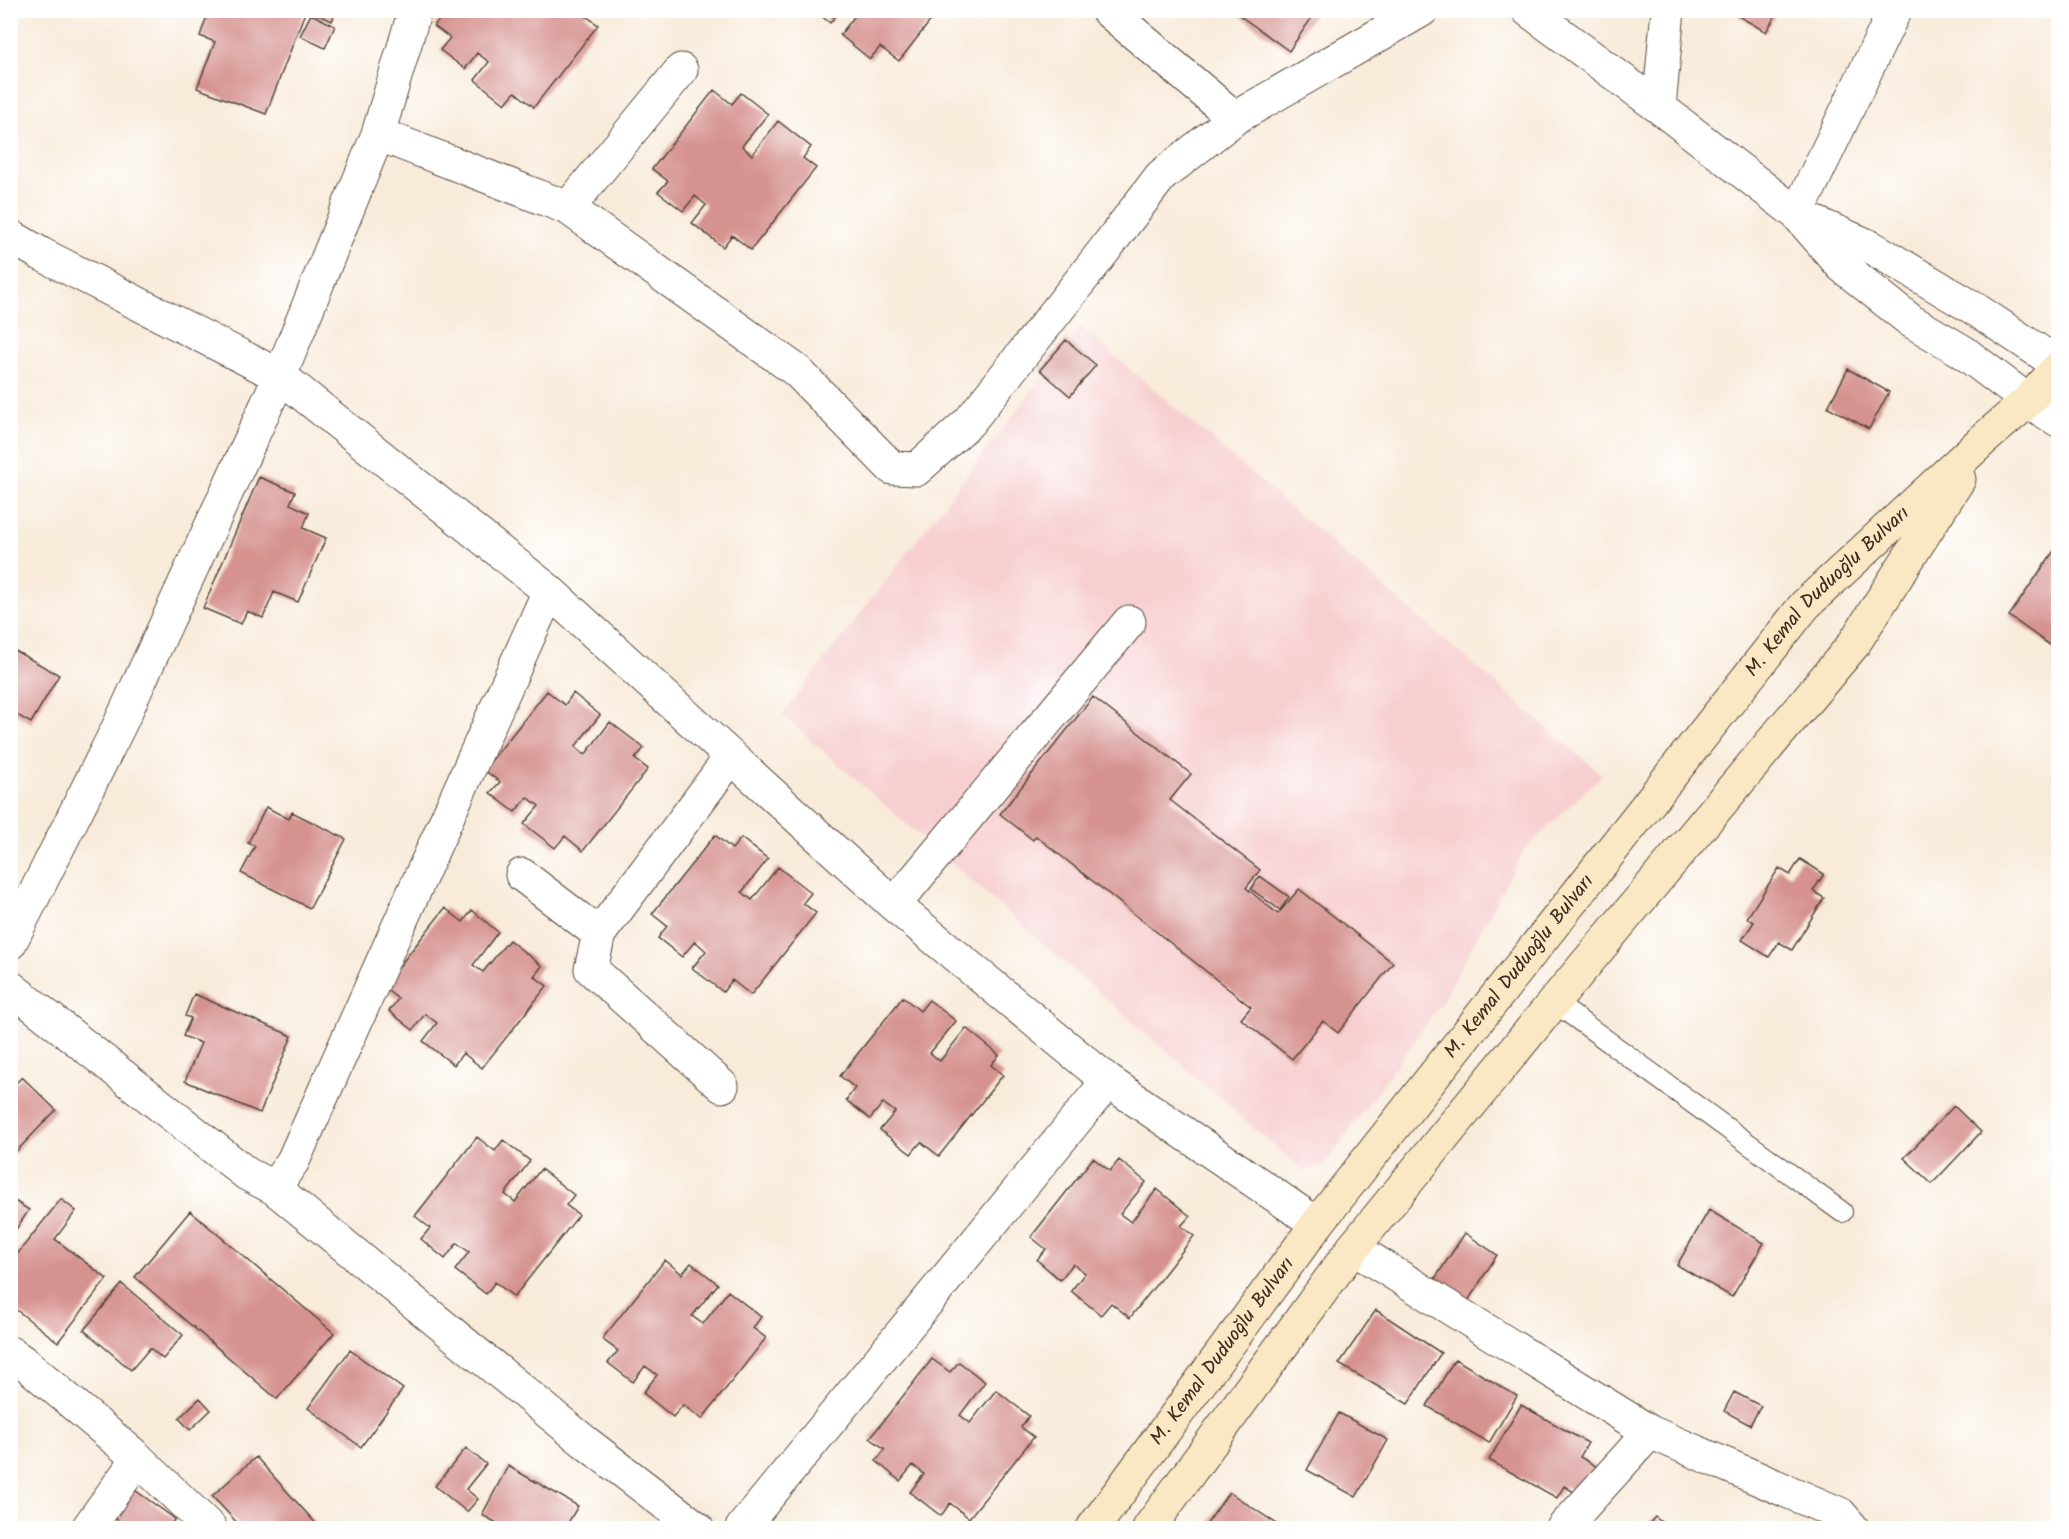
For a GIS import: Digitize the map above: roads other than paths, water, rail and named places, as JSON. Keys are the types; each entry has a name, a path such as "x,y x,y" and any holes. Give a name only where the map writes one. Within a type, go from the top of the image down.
{"street":[{"path":"10,943 120,724 280,376 378,134 415,10"},
{"path":"1107,10 1235,118"},
{"path":"378,134 568,208 797,371 892,468 916,469 969,422 1161,176 1235,118 1422,10"},
{"path":"1528,10 1659,107 1797,214 1842,266 1911,321 1962,351 2028,401 2058,420"},
{"path":"1659,107 1668,10"},
{"path":"1797,214 1895,10"},
{"path":"568,208 681,70"},
{"path":"1797,214 1871,247 1975,309 2058,366"},
{"path":"10,236 40,254 280,376 549,591 894,905 1108,1081 1353,1248 1650,1432 1840,1514 1852,1528"},
{"name":"M. Kemal Duduoğlu Bulvarı","path":"1093,1528 1317,1224 1805,605 2028,401 2058,366"},
{"name":"M. Kemal Duduoğlu Bulvarı","path":"1149,1528 1353,1248 1554,1002 1853,645 1984,439"},
{"path":"274,1188 293,1161 549,591"},
{"path":"894,905 1129,622"},
{"path":"722,1086 591,969 599,934 731,757"},
{"path":"522,875 599,934"},
{"path":"10,987 246,1174 274,1188 585,1442 697,1528"},
{"path":"742,1528 1108,1081"},
{"path":"10,1353 135,1456 210,1528"},
{"path":"1563,1528 1650,1432"},
{"path":"88,1528 129,1471 135,1456"}],"lane":[{"path":"1554,1002 1842,1212"}]}
